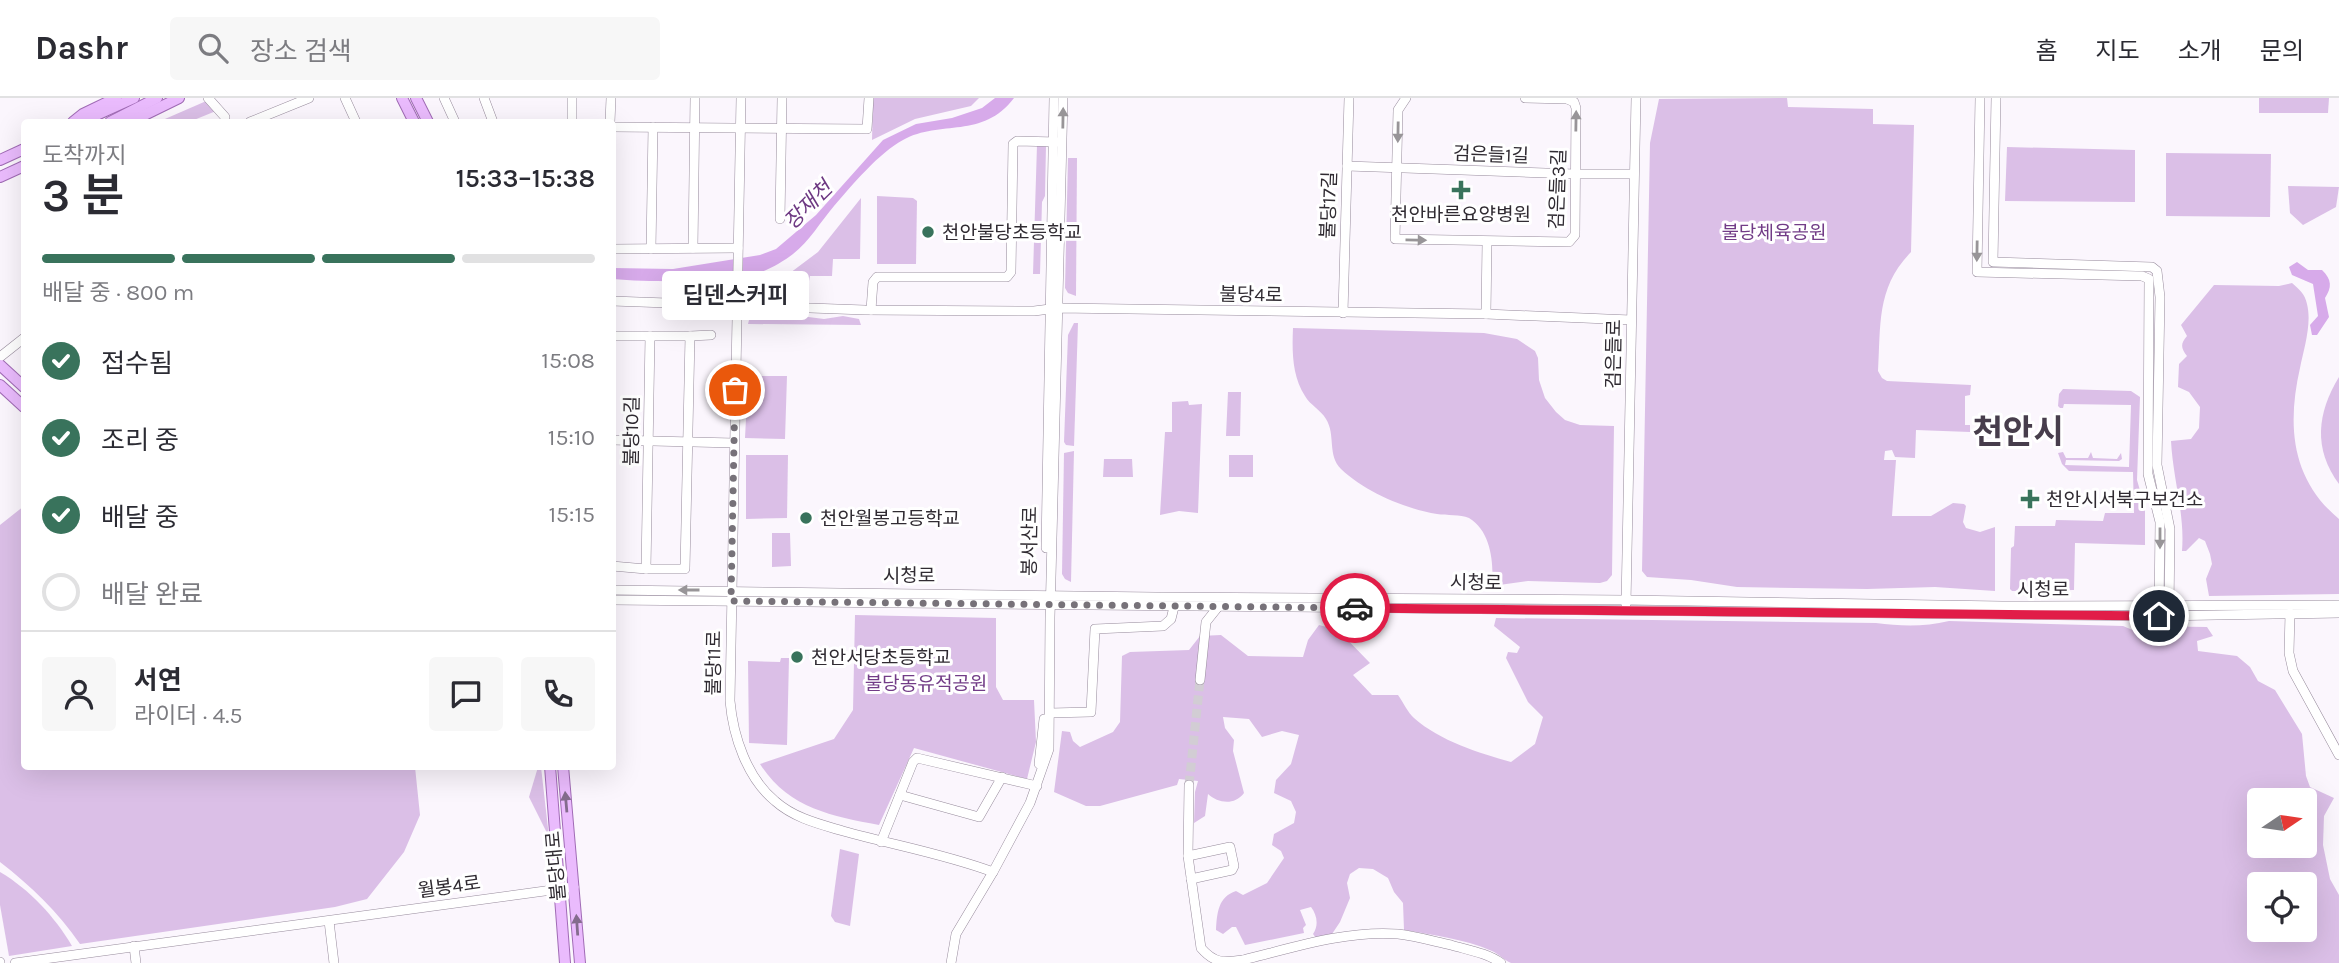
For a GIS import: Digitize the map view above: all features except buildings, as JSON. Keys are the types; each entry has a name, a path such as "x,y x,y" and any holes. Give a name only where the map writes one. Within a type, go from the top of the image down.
{"main road":[{"path":"82,118 116,98"},
{"path":"82,118 157,98"},
{"path":"136,119 179,98"},
{"path":"402,98 412,119"},
{"path":"416,98 428,119"},
{"path":"424,98 429,119"},
{"path":"114,119 133,104"},
{"path":"0,160 21,150"},
{"path":"0,177 21,167"},
{"path":"0,365 21,384"},
{"path":"0,386 21,404"},
{"name":"불당대로","path":"550,770 565,963"},
{"name":"불당대로","path":"563,770 580,963"}],"street":[{"path":"208,98 225,119"},
{"path":"220,98 226,119"},
{"path":"261,119 309,98"},
{"path":"345,98 354,119"},
{"path":"444,98 454,119"},
{"path":"484,98 492,119"},
{"path":"572,98 572,119"},
{"path":"611,98 611,119"},
{"path":"693,248 695,98"},
{"path":"616,249 693,248 738,251 741,98"},
{"path":"780,219 782,98"},
{"path":"616,125 867,130 869,98"},
{"name":"봉서산로","path":"1054,98 1058,142"},
{"name":"봉서산로","path":"1035,785 1042,747 1048,600 1058,142 1063,98"},
{"name":"불당17길","path":"1343,313 1349,98"},
{"name":"검은들3길","path":"1406,98 1398,110 1395,239 1569,242 1573,239 1576,108 1574,102 1567,99 1525,98"},
{"name":"검은들로","path":"1626,611 1636,98"},
{"path":"1980,98 1977,272 2141,276 2149,279 2148,474 2160,522 2164,612"},
{"path":"1996,98 1993,262 2152,267 2157,271 2160,297 2157,465 2170,529 2164,612"},
{"path":"651,249 653,127"},
{"path":"871,310 873,282 877,277 1007,277 1011,272 1013,144 1017,141 1058,142"},
{"name":"검은들1길","path":"1347,166 1634,174"},
{"path":"1979,176 1984,172 1989,176 1990,196 1994,202"},
{"path":"1978,202 1982,208 1983,229 1988,230 1994,224"},
{"path":"1486,314 1487,242"},
{"name":"불당11로","path":"738,251 730,701 732,719 748,765 774,801 805,819 991,871"},
{"name":"불당4로","path":"616,301 871,310 1054,309 1486,314 1631,320"},
{"path":"616,336 711,335"},
{"name":"불당10길","path":"646,569 650,336"},
{"path":"616,566 685,569 690,336"},
{"path":"0,357 21,340"},
{"path":"616,440 734,443"},
{"name":"시청로","path":"616,590 731,595 1048,600 1626,600 2164,612 2339,604"},
{"name":"시청로","path":"616,600 731,595"},
{"name":"봉서산로","path":"949,963 952,933 991,871 1035,785 1049,748 1048,600"},
{"name":"시청로","path":"1048,600 1174,607 2339,613"},
{"path":"1050,713 1091,712 1095,629 1163,626 1171,619 1174,607"},
{"path":"1187,607 1198,612 1206,622"},
{"path":"1200,680 1206,622 1218,607"},
{"path":"2290,613 2289,653 2294,671 2339,755"},
{"path":"881,842 917,758 1035,785"},
{"path":"900,795 979,817 1002,777"},
{"path":"1189,785 1188,856 1201,948 1210,960 1243,962 1315,943 1393,934 1419,937 1475,952 1501,963"},
{"path":"1188,856 1230,848 1234,866 1232,870 1191,879"},
{"name":"월봉4로","path":"15,963 575,887"},
{"path":"329,921 334,963"},
{"path":"134,946 136,963"}],"green space":[{"path":"873,98 979,98 971,106 915,119 872,140"},
{"name":"불당체육공원","path":"1787,98 1788,107 1873,109 1873,124 1914,125 1911,252 1892,279 1886,293 1882,308 1878,371 1887,381 1971,385 1970,395 1965,396 1965,425 1970,425 1970,432 1916,430 1915,458 1895,457 1892,450 1885,451 1884,460 1896,460 1892,516 1931,516 1953,503 1964,504 1966,506 1963,522 1966,528 1980,532 1995,527 1995,591 1935,587 1737,587 1647,577 1642,571 1650,143 1659,99"},
{"path":"2259,98 2329,98 2328,113 2259,113"},
{"path":"204,102 208,102 216,111 196,119 165,119"},
{"path":"1037,145 1046,145 1045,196 1042,202 1040,274 1033,274"},
{"path":"2007,147 2135,150 2135,202 2005,201"},
{"path":"2166,153 2271,154 2270,217 2166,216"},
{"path":"1068,158 1077,158 1076,296 1068,293 1065,288"},
{"path":"2288,186 2339,187 2336,207 2303,225 2290,213"},
{"path":"877,196 913,198 917,201 916,264 877,264"},
{"path":"861,198 860,259 833,259 832,276 810,276 809,281 788,281 787,295 754,295 754,288 790,273 818,252"},
{"path":"2292,283 2305,297 2309,320 2294,410 2297,450 2311,487 2339,519 2339,594 2209,596 2206,579 2212,564 2205,541 2199,538 2186,551 2182,551 2182,524 2171,441 2191,439 2199,428 2200,407 2189,392 2178,387 2179,364 2187,356 2182,346 2187,336 2181,325 2214,285 2279,286"},
{"path":"785,314 824,319 843,316 859,319 861,325 748,324 750,316"},
{"path":"1074,323 1078,323 1074,446 1064,442 1068,335"},
{"path":"1293,328 1484,333 1517,339 1535,351 1539,380 1545,398 1556,412 1565,420 1580,425 1614,426 1612,575 1607,581 1600,583 1528,581 1492,586 1490,548 1482,531 1469,518 1412,508 1374,492 1351,477 1341,469 1334,458 1331,432 1326,419 1307,399 1301,388 1295,372"},
{"path":"760,376 787,376 785,439 745,438 751,380 760,380"},
{"path":"2339,377 2339,484 2325,458 2321,431 2326,404"},
{"path":"2063,389 2131,391 2140,397 2137,480 2145,508 2145,545 2075,543 2074,590 2012,591 2011,548 2014,546 2015,526 2055,526 2056,520 2103,521 2105,513 2134,513 2133,472 2069,471 2062,464 2058,453 2063,452 2066,458 2088,458 2091,452 2093,458 2117,459 2121,453 2122,459 2119,461 2066,460 2065,465 2129,467 2131,405 2064,404 2063,408 2060,408 2059,394"},
{"path":"1228,392 1241,392 1240,436 1226,436"},
{"path":"1188,401 1189,405 1202,404 1198,513 1179,511 1160,515 1165,432 1172,432 1172,402"},
{"path":"1074,451 1071,582 1062,574 1064,453"},
{"path":"746,455 788,455 787,518 746,519"},
{"path":"1229,455 1253,455 1253,477 1229,477"},
{"path":"1104,459 1132,459 1133,477 1103,477"},
{"path":"21,508 21,770 415,770 420,815 404,852 367,899 335,907 80,944 43,900 0,862 0,525"},
{"path":"772,533 790,533 791,566 772,567"},
{"name":"불당동유적공원","path":"855,615 996,618 996,687 1003,700 1034,700 1036,742 1027,779 914,748 879,825 812,808 784,791 771,779 760,764 834,739 853,710"},
{"path":"1496,618 1894,625 1949,621 2123,626 2135,631 2139,626 2207,627 2213,636 2197,641 2198,651 2237,656 2250,667 2258,681 2275,690 2302,734 2306,776 2312,788 2247,788 2247,858 2317,858 2317,790 2334,798 2324,816 2323,845 2330,879 2339,895 2339,963 1511,963 1492,951 1471,943 1404,930 1403,903 1388,878 1373,869 1359,868 1350,874 1347,883 1350,898 1332,934 1316,938 1313,934 1316,927 1315,913 1311,907 1300,910 1306,925 1303,928 1304,933 1245,945 1236,927 1223,934 1216,930 1218,912 1222,901 1230,894 1236,891 1243,895 1267,883 1284,858 1281,851 1272,845 1274,834 1294,823 1296,812 1291,801 1274,793 1276,780 1291,764 1299,735 1282,731 1262,737 1249,719 1223,717 1225,728 1234,740 1233,751 1244,793 1236,800 1226,802 1208,794 1205,816 1194,823 1198,781 1179,779 1177,785 1100,806 1086,806 1054,792 1062,731 1070,732 1073,741 1080,747 1113,732 1120,722 1122,656 1130,652 1189,650 1200,636 1221,635 1248,656 1303,657 1308,640 1319,625 1338,630 1370,663 1353,675 1372,695 1398,695 1412,716 1424,726 1448,740 1511,762 1535,744 1543,717 1528,702 1506,658 1508,652 1517,653 1520,647 1494,626"},
{"path":"781,658 789,658 787,745 749,743 748,661 780,662"},
{"path":"537,770 541,770 549,837 529,797"},
{"path":"840,849 859,854 850,926 835,922 831,916"},
{"path":"0,872 40,904 72,946 9,956 0,905"}],"shaded area":[{"path":"995,98 1014,98 1002,111 988,119 961,127 917,134 894,145 858,179 799,249 770,268 745,277 714,280 616,279 616,268 673,269 760,255 776,249 816,215 883,140 916,124 952,118 982,108"},
{"path":"2297,262 2308,270 2322,270 2329,280 2330,287 2325,298 2329,317 2317,335 2312,335 2310,325 2318,316 2313,284 2292,275 2289,267"}],"tunnel":[{"path":"1189,785 1200,680"}],"way so far":[{"path":"735,390 731,601 1355,608"}],"place":[{"name":"천안바른요양병원","path":"1461,190"},
{"name":"천안불당초등학교","path":"928,232"},
{"name":"딥덴스커피","path":"735,390"},
{"name":"천안시서북구보건소","path":"2030,499"},
{"name":"천안월봉고등학교","path":"806,518"},
{"name":"천안서당초등학교","path":"797,657"}],"district":[{"name":"천안시","path":"2018,431"}],"route":[{"path":"1355,608 2159,616"}],"water label":[{"name":"장재천","path":"808,205"}]}
